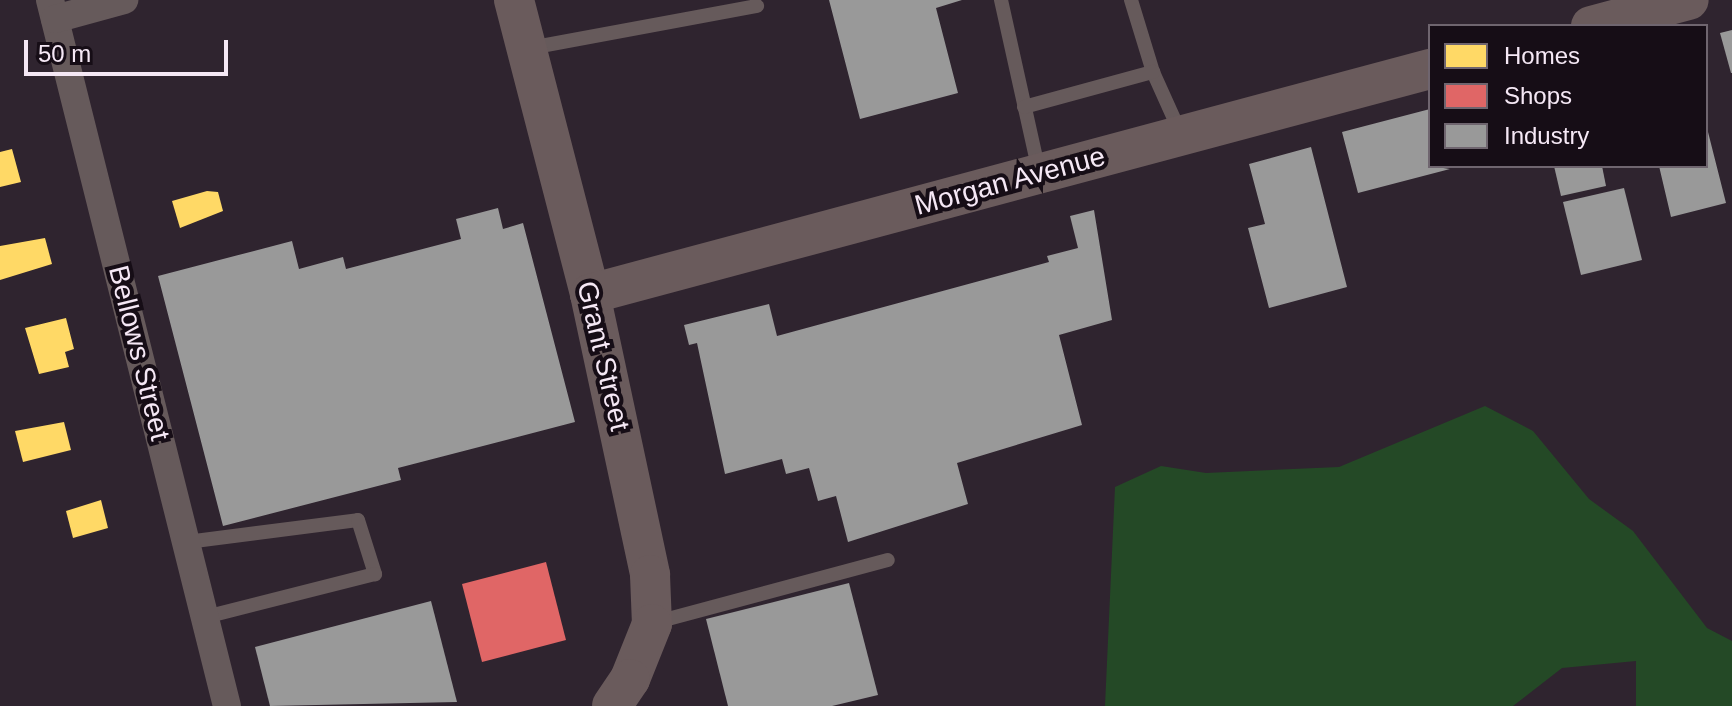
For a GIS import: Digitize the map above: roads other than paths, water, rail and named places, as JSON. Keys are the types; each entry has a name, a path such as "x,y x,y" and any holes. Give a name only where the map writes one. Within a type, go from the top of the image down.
{"street":[{"path":"53,10 124,0"},
{"name":"Grant Street","path":"514,0 590,294 650,575 652,624 630,679 608,705"},
{"path":"1599,24 1689,0"},
{"name":"Bellows Street","path":"53,10 227,706"},
{"name":"Morgan Avenue","path":"590,294 1428,70"}],"lane":[{"path":"1001,0 1039,174"},
{"path":"1131,0 1153,72 1181,136"},
{"path":"526,49 757,6"},
{"path":"1024,107 1153,72"},
{"path":"187,542 358,520 375,574 205,617"},
{"path":"652,624 888,560"}]}
